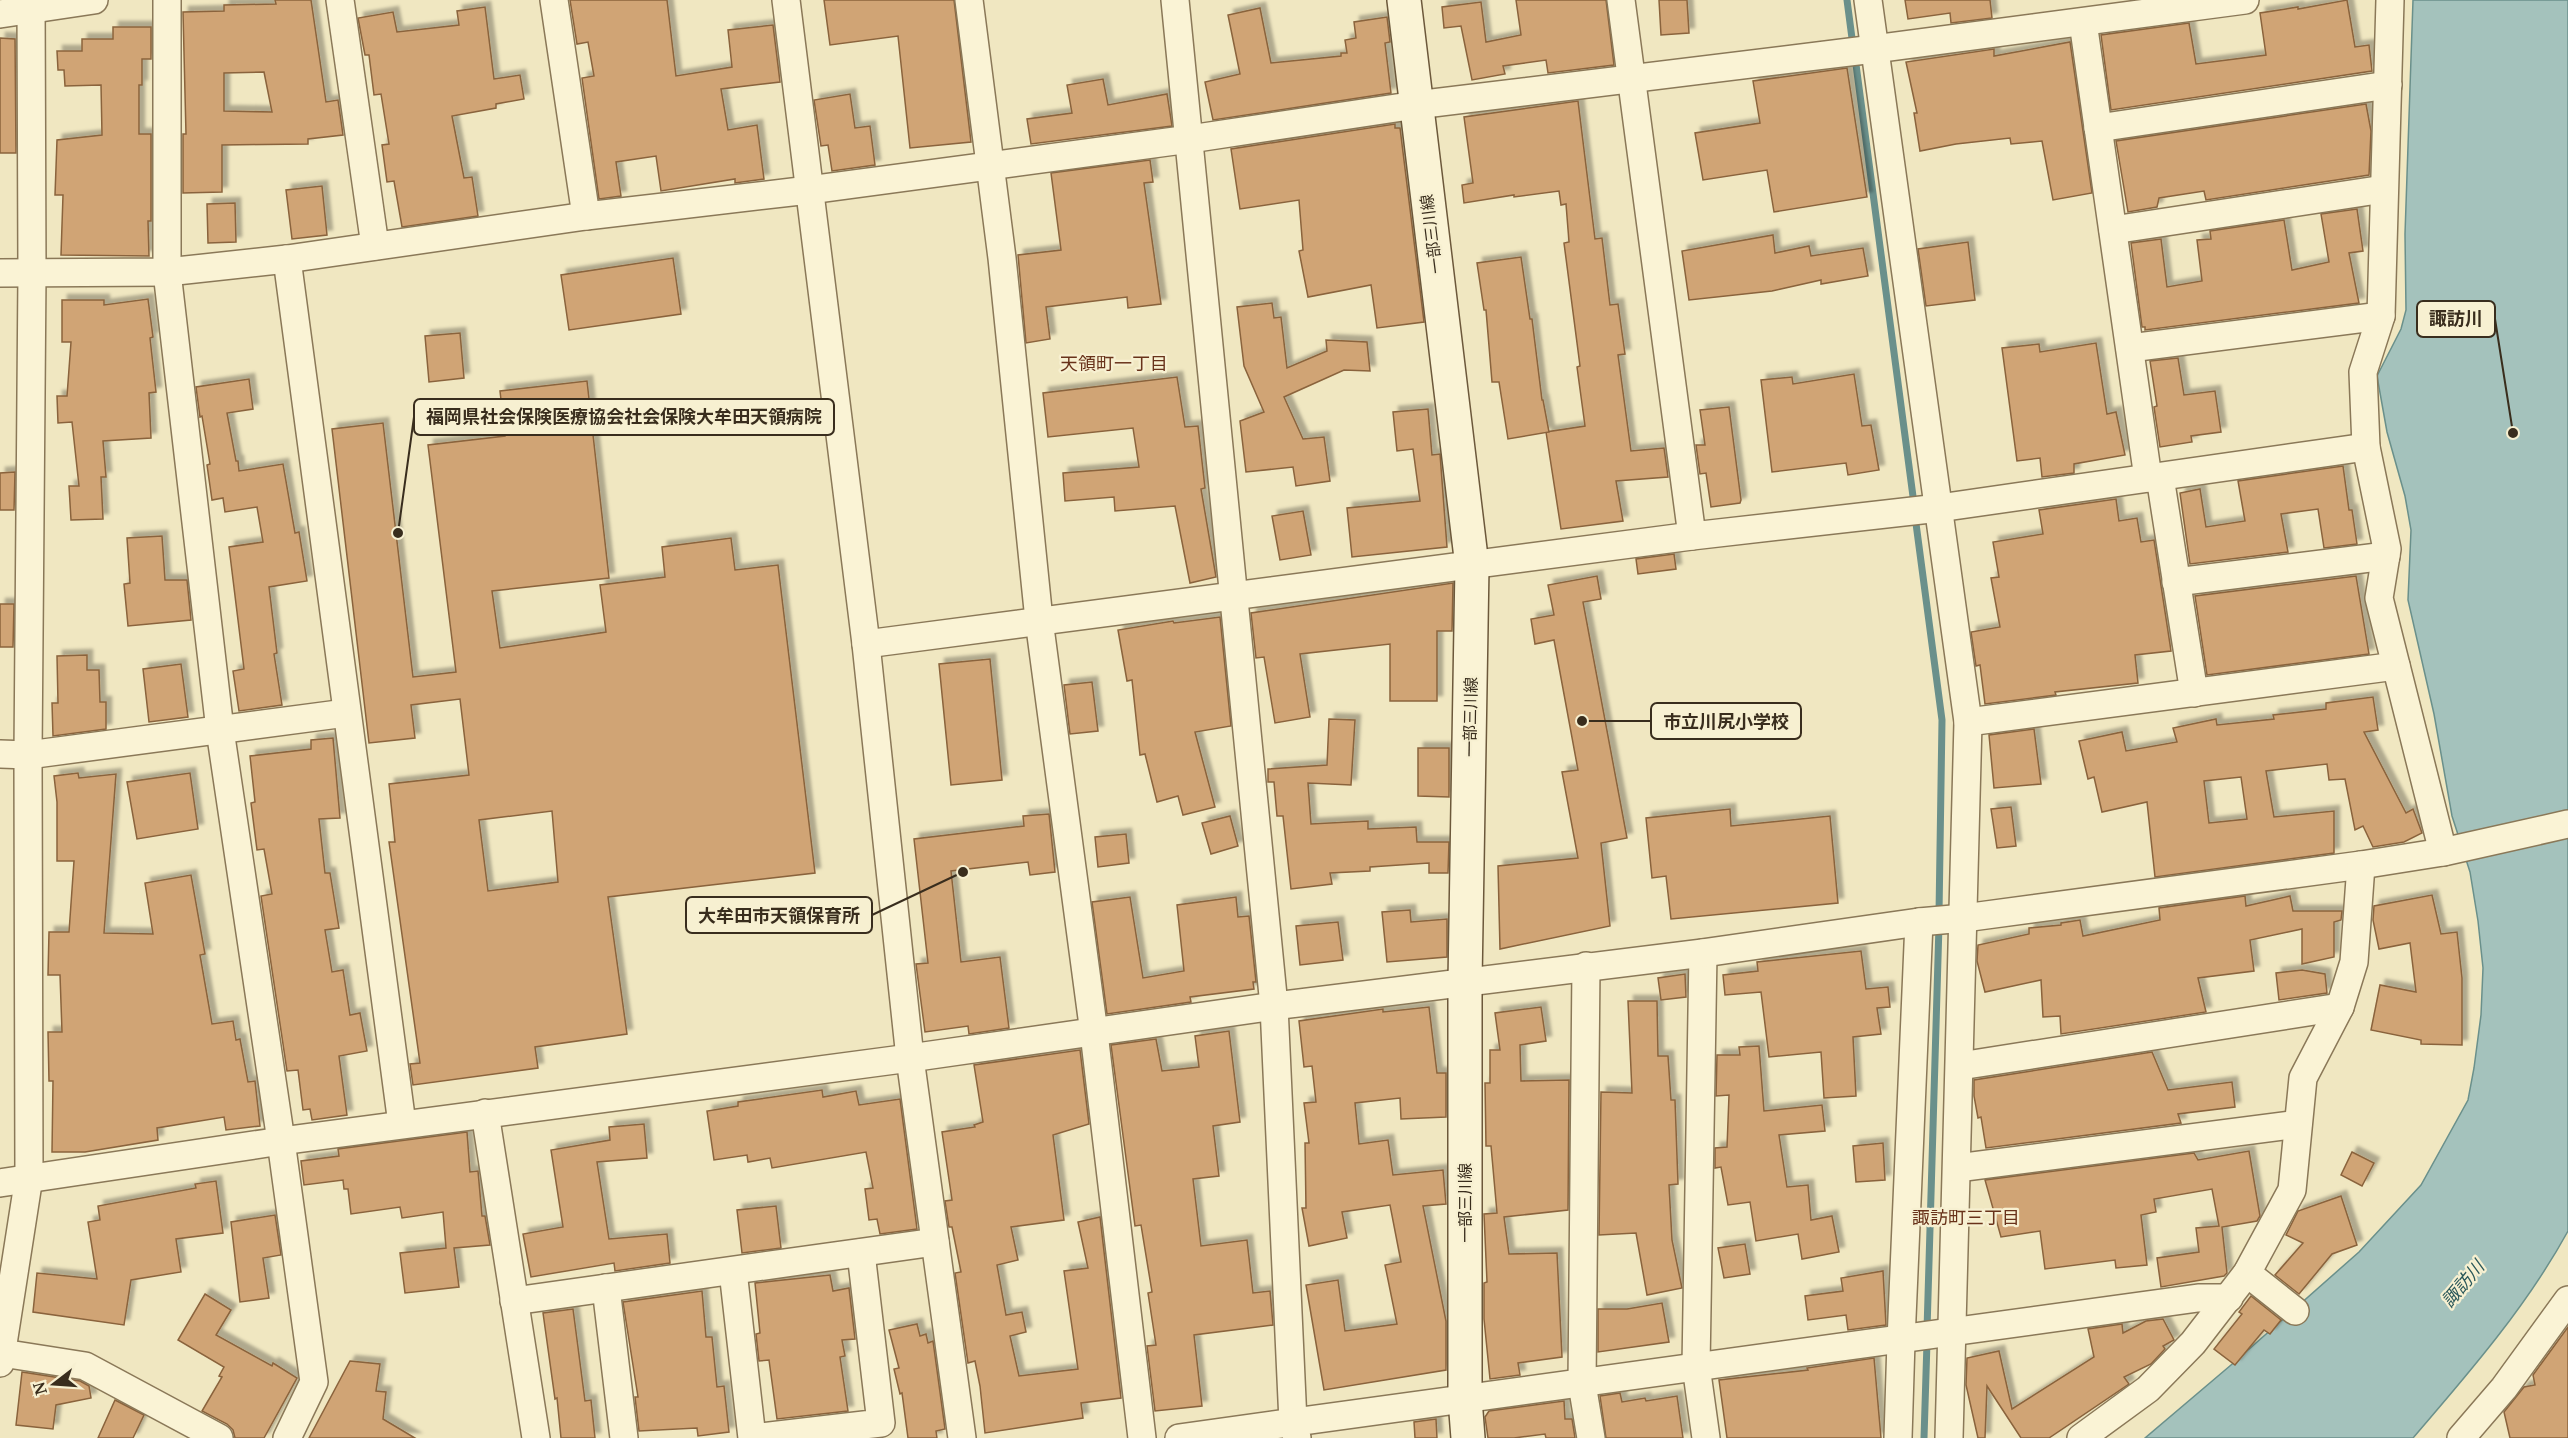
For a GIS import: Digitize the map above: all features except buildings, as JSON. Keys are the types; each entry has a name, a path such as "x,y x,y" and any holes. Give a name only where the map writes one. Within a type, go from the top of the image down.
{"main road":[{"name":"一部三川線","path":"1404,0 1472,566 1465,982 1465,1399 1468,1438"}],"street":[{"path":"0,14 31,5 94,0"},
{"path":"168,0 167,272 220,730 314,1382 287,1438"},
{"path":"340,0 375,246"},
{"path":"554,0 586,216"},
{"path":"786,0 866,644 910,1058 962,1438"},
{"path":"969,0 991,165 1039,620 1094,1033 1142,1438"},
{"path":"1175,0 1274,1006 1295,1430"},
{"path":"1621,0 1692,536"},
{"path":"1868,0 1968,722 1949,1438"},
{"path":"0,273 167,272 287,259 586,216 809,190 1190,139 1416,105 1874,49 2245,0"},
{"path":"2390,0 2381,316 2362,372 2366,447 2387,549 2379,598 2396,666 2450,851"},
{"path":"31,5 29,1177 1,1358 85,1366 219,1438"},
{"path":"2083,22 2130,348 2176,582 2194,693"},
{"path":"2098,128 2388,85"},
{"path":"2113,230 2384,189"},
{"path":"287,259 402,1125"},
{"path":"2130,348 2381,316"},
{"path":"866,644 1692,536 1939,508 2366,447"},
{"path":"2176,582 2386,556"},
{"path":"1968,722 2396,666"},
{"path":"0,754 28,754 346,713"},
{"path":"0,1183 281,1141 1094,1033 1274,1006 1702,953 1919,922 2361,865 2450,851 2568,824"},
{"path":"2081,1438 2148,1389 2193,1343 2247,1273 2292,1190 2303,1078 2340,1007 2354,962 2361,865"},
{"path":"1898,1438 1900,1341 1919,922"},
{"path":"1702,953 1696,1366 1706,1438"},
{"path":"1586,966 1582,1384 1591,1438"},
{"path":"1960,1066 2340,1007"},
{"path":"485,1113 536,1438"},
{"path":"1957,1167 2298,1124"},
{"path":"514,1301 935,1242"},
{"path":"733,1271 752,1438 881,1423 861,1253"},
{"path":"2247,1273 2295,1311"},
{"path":"606,1288 624,1438"},
{"path":"1179,1438 1295,1430 1465,1399 1696,1366 1952,1334 2198,1298 2229,1298"},
{"path":"2461,1438 2504,1388 2568,1300"}],"water":[{"path":"2413,0 2568,0 2568,1231 2516,1312 2476,1364 2413,1438 2145,1438 2359,1252 2421,1185 2468,1100 2474,1068 2481,1015 2483,968 2478,921 2470,872 2452,816 2434,714 2408,600 2411,530 2405,496 2387,432 2377,376 2401,329 2406,310 2405,234"}],"waterway":[{"path":"1847,0 1853,46"},
{"path":"1855,57 1914,504"},
{"path":"1915,516 1942,720 1939,914"},
{"path":"1927,1330 1939,925"},
{"path":"1924,1438 1927,1342"}],"place":[{"name":"諏訪川","path":"2513,433"},
{"name":"福岡県社会保険医療協会社会保険大牟田天領病院","path":"398,533"},
{"name":"市立川尻小学校","path":"1582,721"},
{"name":"大牟田市天領保育所","path":"963,872"}],"district":[{"name":"天領町一丁目","path":"1114,364"},
{"name":"諏訪町三丁目","path":"1966,1218"}]}
